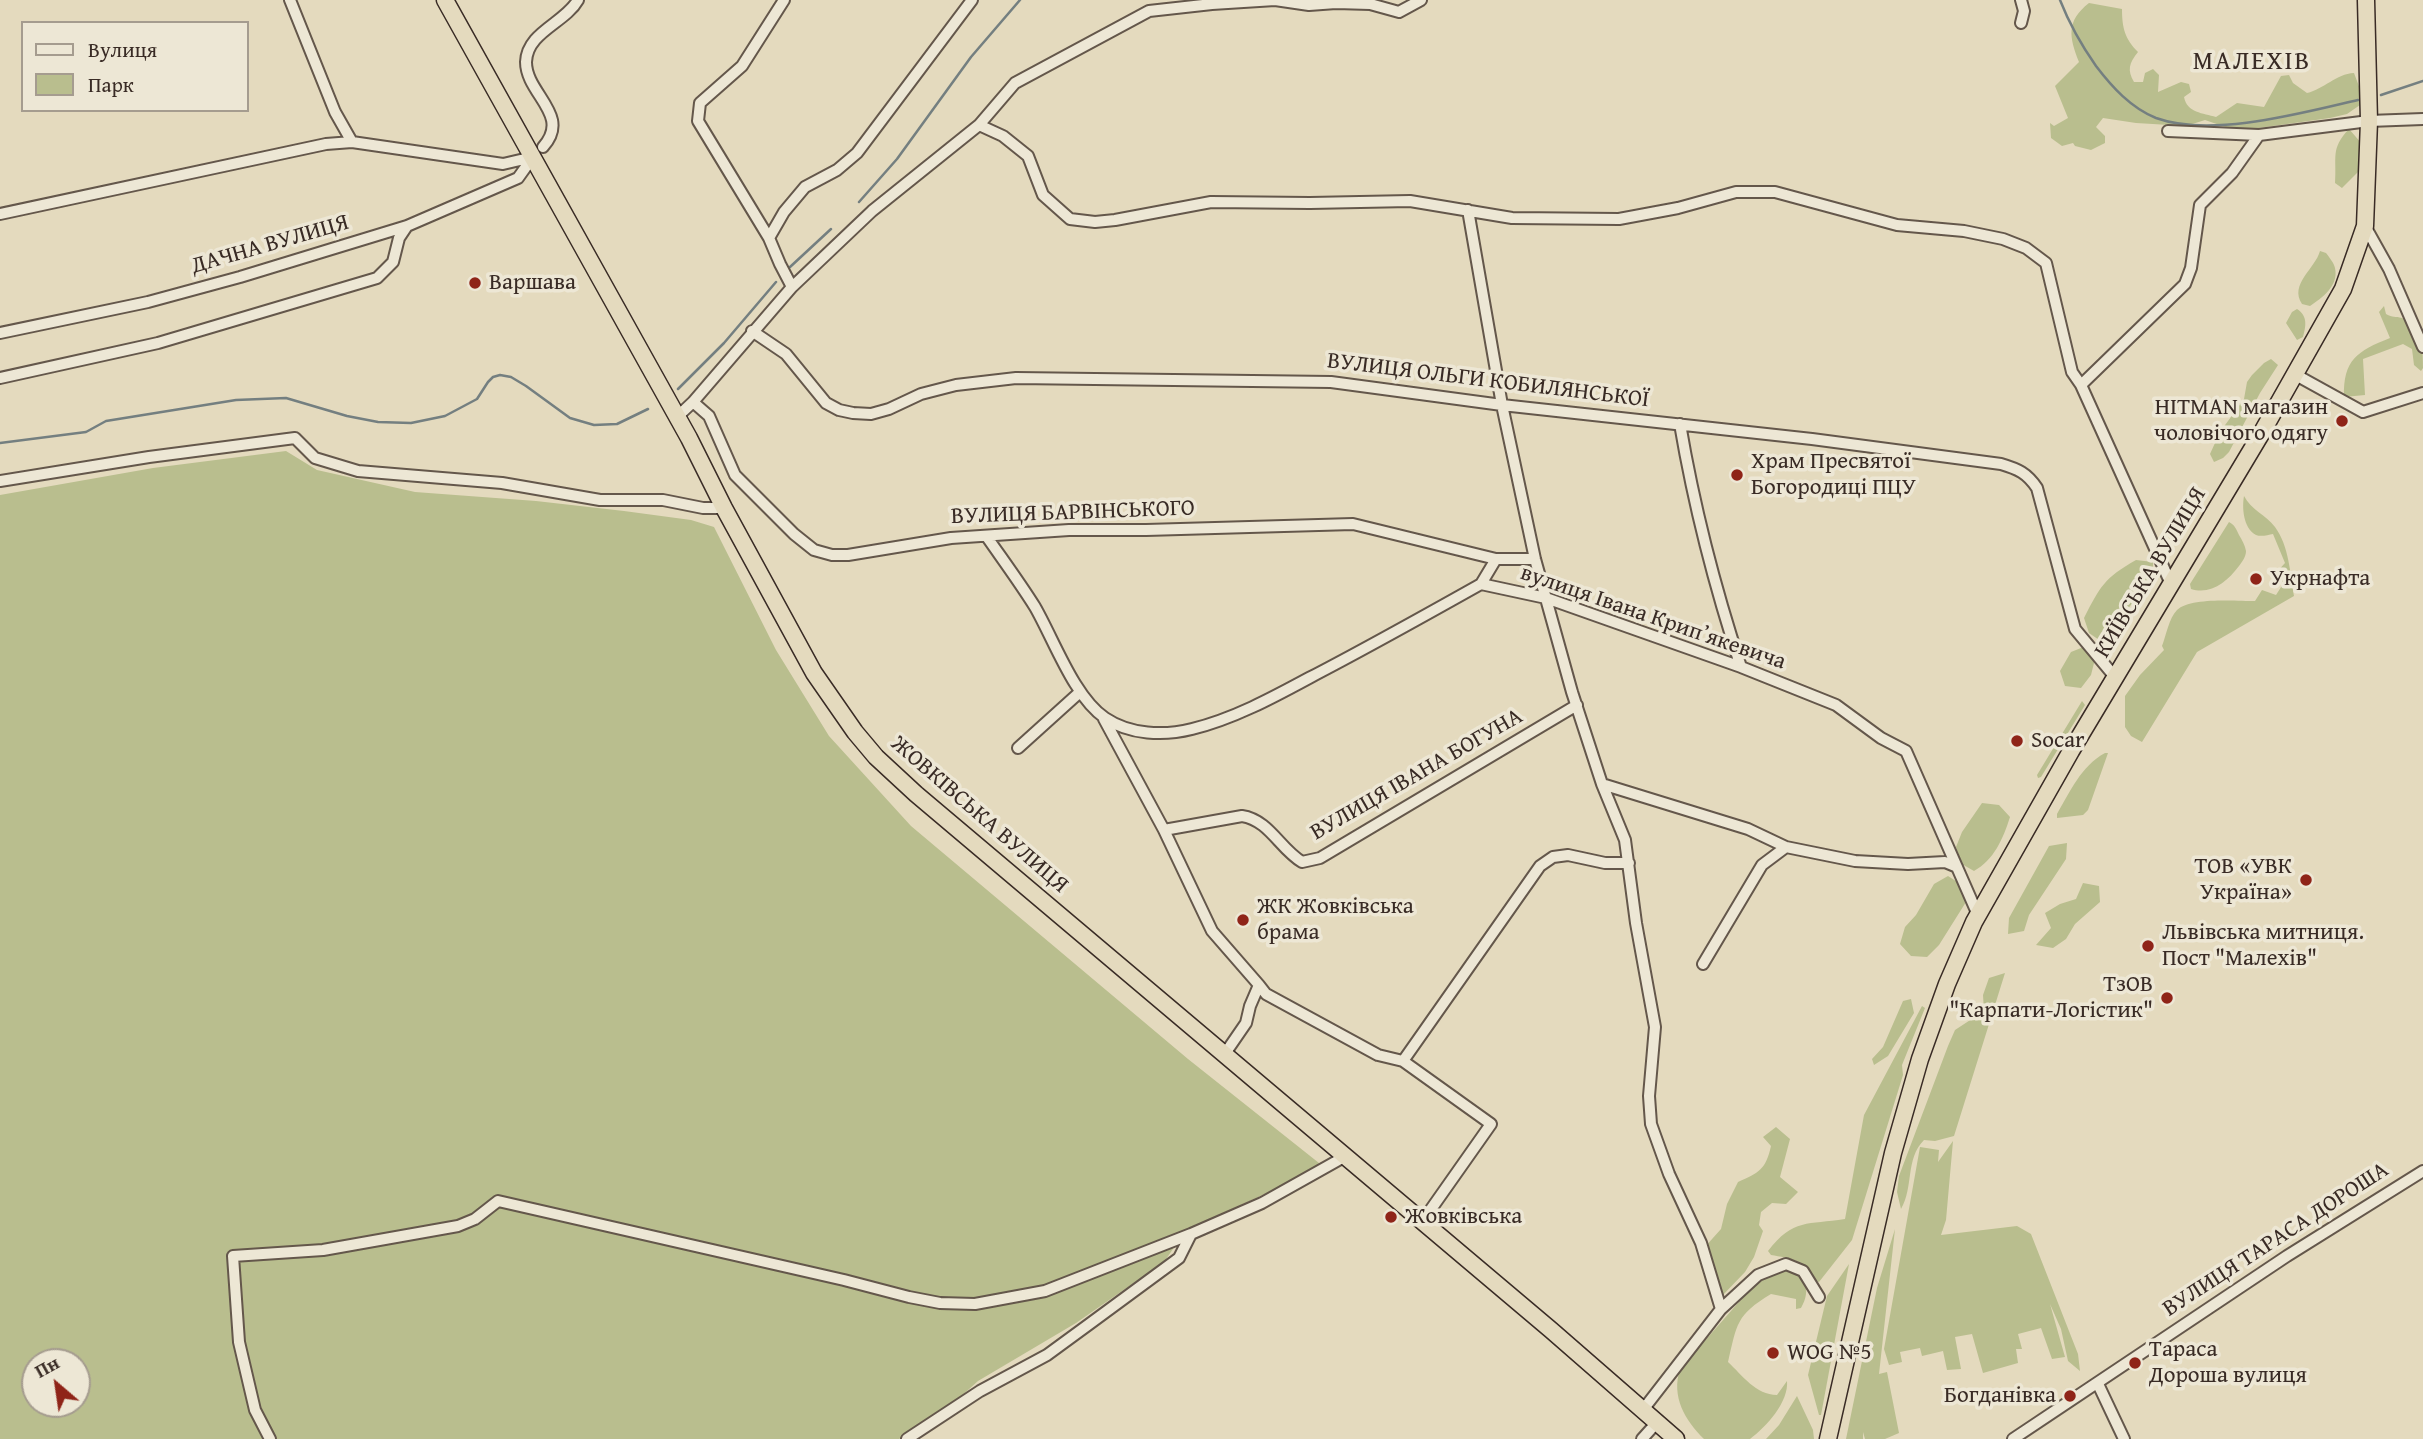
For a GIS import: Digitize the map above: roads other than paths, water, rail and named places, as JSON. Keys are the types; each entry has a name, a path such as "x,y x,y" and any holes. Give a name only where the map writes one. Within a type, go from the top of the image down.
{"highway":[{"name":"ЖОВКІВСЬКА ВУЛИЦЯ","path":"444,0 538,152 724,508 814,673 876,757 916,794 1551,1330 1676,1439"},
{"name":"КИЇВСЬКА ВУЛИЦЯ","path":"1828,1439 1893,1153 1929,1032 1947,984 1978,915 2343,289 2365,226 2369,121 2366,0"},
{"path":"1642,1411 1651,1436"}],"street":[{"path":"290,0 335,112 352,142"},
{"path":"0,214 299,150 352,142 503,164 538,152 551,137 553,123 528,75 527,56 533,42 578,0"},
{"path":"784,0 741,66 700,103 698,121 769,238 792,287"},
{"path":"769,238 784,212 805,187 837,170 857,153 972,0"},
{"path":"677,417 792,287 872,211 979,125 1015,83 1149,11 1275,1 1309,5 1370,4 1399,12 1421,0"},
{"path":"2021,0 2024,10 2021,23"},
{"path":"2168,131 2259,135 2369,121 2423,119"},
{"path":"979,125 1003,135 1028,156 1043,195 1070,219 1095,222 1211,202 1310,204 1410,201 1512,218 1619,219 1678,208 1735,192 1775,192 1897,225 1964,231 2003,239 2026,248 2046,263 2072,372 2081,385 2171,584"},
{"path":"2081,385 2185,284 2191,268 2200,205 2232,173 2259,135"},
{"name":"ДАЧНА ВУЛИЦЯ","path":"0,333 148,302 407,226 518,178 538,152"},
{"path":"1468,210 1502,405 1535,559 1602,784 1625,840 1636,923 1655,1027 1649,1096 1651,1124 1657,1144 1701,1243 1721,1309"},
{"path":"0,378 158,343 377,278 393,262 399,238 407,226"},
{"path":"2365,226 2389,270 2423,347"},
{"name":"ВУЛИЦЯ ОЛЬГИ КОБИЛЯНСЬКОЇ","path":"752,331 786,354 826,403 853,413 871,414 921,394 956,385 1016,378 1331,382 2001,464 2019,470 2029,477 2037,488 2075,629 2115,677"},
{"path":"2295,375 2363,412 2423,393"},
{"name":"ВУЛИЦЯ БАРВІНСЬКОГО","path":"693,402 709,416 735,475 794,534 814,550 832,555 848,555 951,538 1069,530 1353,524 1496,559 1535,559"},
{"path":"1680,424 1690,482 1741,667"},
{"path":"0,481 149,457 295,438 315,458 358,471 502,483 600,500 663,500 703,508 724,508"},
{"path":"986,537 1034,606 1080,692 1104,718 1164,830 1212,931 1266,994 1378,1055 1404,1061 1491,1124 1422,1222"},
{"path":"1104,718 1122,728 1143,732 1190,730 1219,721 1273,697 1481,584 1496,559"},
{"name":"вулиця Івана Крипʼякевича","path":"1481,584 1546,598 1741,667 1836,705 1881,738 1906,751 1978,915"},
{"path":"1018,748 1080,692"},
{"name":"ВУЛИЦЯ ІВАНА БОГУНА","path":"1164,830 1242,816 1253,818 1263,825 1292,856 1302,862 1320,858 1577,705"},
{"path":"1602,784 1748,829 1786,847 1855,861 1908,864 1945,862 1957,867"},
{"path":"1703,964 1762,865 1786,847"},
{"path":"1404,1061 1540,866 1553,857 1568,855 1605,863 1629,863"},
{"path":"1224,1055 1246,1023 1259,985"},
{"path":"270,1439 255,1410 239,1342 233,1256 323,1250 458,1226 475,1219 498,1201 908,1297 940,1303 975,1304 1045,1291 1191,1234 1262,1203 1344,1157"},
{"name":"ВУЛИЦЯ ТАРАСА ДОРОША","path":"2013,1439 2287,1256 2423,1171"},
{"path":"906,1439 1078,1333 1179,1258 1191,1234"},
{"path":"1642,1411 1721,1309 1758,1275 1786,1264 1803,1271 1819,1297"},
{"path":"2098,1384 2124,1439"}],"waterway":[{"path":"859,202 897,159 971,57 1020,0"},
{"path":"2060,0 2081,42 2102,74 2130,103 2156,118 2178,124 2229,125 2284,117 2358,100"},
{"path":"2381,95 2423,81"},
{"path":"790,267 831,229"},
{"path":"678,389 724,343 776,282"},
{"path":"0,443 86,432 106,421 236,400 286,398 347,416 378,422 411,423 445,416 477,399 488,382 500,375 511,377 526,386 570,418 594,425 617,424 648,409"}],"place":[{"name":"Варшава","path":"475,283"},
{"name":"HITMAN магазин чоловічого одягу","path":"2342,421"},
{"name":"Храм Пресвятої Богородиці ПЦУ","path":"1737,475"},
{"name":"Укрнафта","path":"2256,579"},
{"name":"Socar","path":"2017,741"},
{"name":"ТОВ «УВК Україна»","path":"2306,880"},
{"name":"ЖК Жовківська брама","path":"1243,920"},
{"name":"Львівська митниця. Пост \"Малехів\"","path":"2148,946"},
{"name":"ТзОВ \"Карпати-Логістик\"","path":"2167,998"},
{"name":"Жовківська","path":"1391,1217"},
{"name":"WOG №5","path":"1773,1353"},
{"name":"Тараса Дороша вулиця","path":"2135,1363"},
{"name":"Богданівка","path":"2070,1396"}],"district":[{"name":"МАЛЕХІВ","path":"2252,62"}]}
